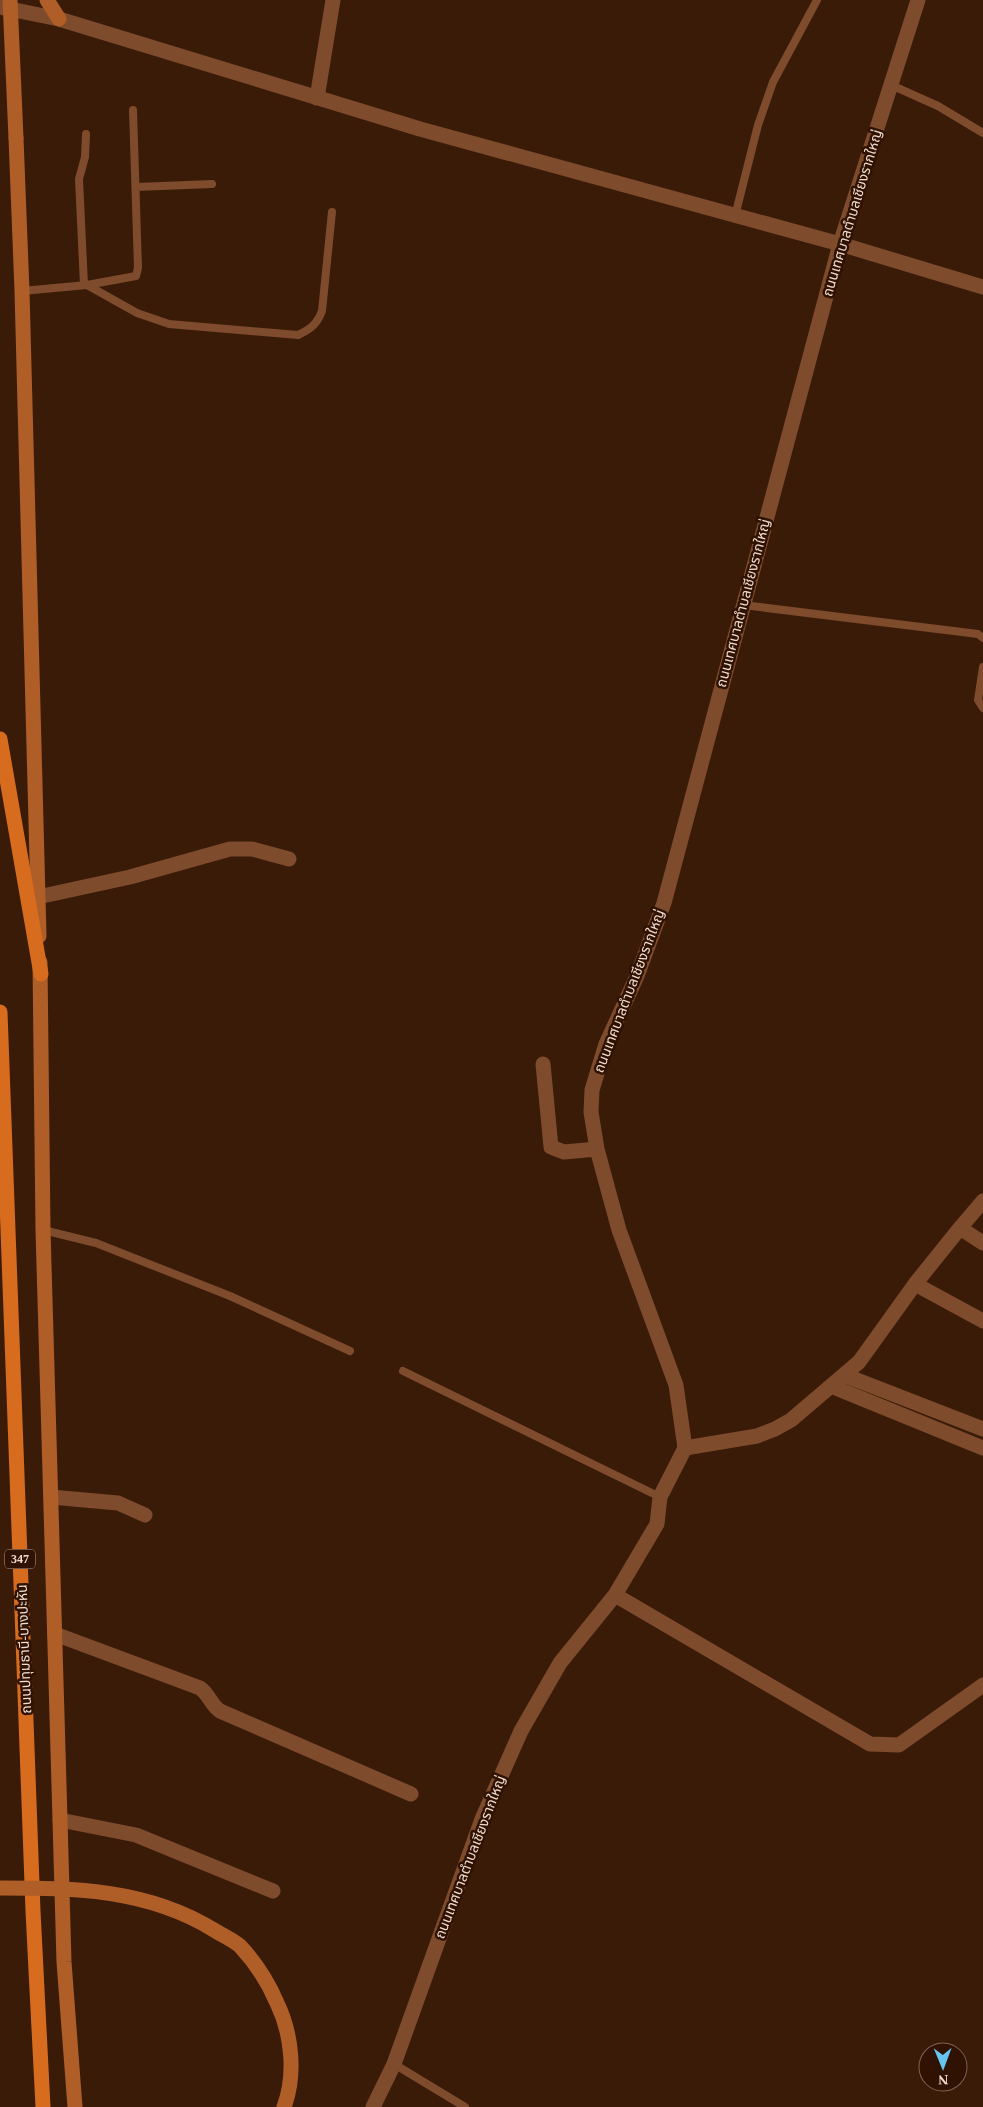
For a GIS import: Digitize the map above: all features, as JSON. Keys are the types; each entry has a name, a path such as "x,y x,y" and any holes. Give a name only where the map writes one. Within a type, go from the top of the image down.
{"main road":[{"name":"347","path":"10,0 22,291 41,974 42,1230 64,1962 75,2107"},
{"path":"47,0 59,19"},
{"path":"0,739 41,974"},
{"name":"ถนนปทุมธานี-บางปะหัน","path":"0,1012 33,1911 43,2107"},
{"path":"0,1888 92,1891 146,1900 196,1919 238,1945 266,1978 283,2015 292,2059 284,2107"}],"street":[{"path":"317,98 332,0"},
{"name":"ถนนเทศบาลตำบลเชียงรากใหญ่","path":"373,2107 394,2064 482,1818 521,1732 560,1663 615,1595 657,1524 660,1497 686,1448 676,1385 619,1230 597,1149 591,1112 592,1090 606,1044 637,976 664,903 840,244 918,0"},
{"path":"0,7 59,19 420,129 840,244 983,287"},
{"path":"38,897 130,877 230,849 252,849 289,859"},
{"path":"543,1064 551,1147 564,1152 597,1149"},
{"path":"686,1448 757,1436 791,1420 859,1362 915,1284 983,1201"},
{"path":"960,1228 983,1243"},
{"path":"915,1284 983,1321"},
{"path":"844,1375 983,1429"},
{"path":"831,1386 983,1448"},
{"path":"51,1497 118,1503 145,1515"},
{"path":"615,1595 870,1744 899,1745 983,1685"},
{"path":"55,1634 200,1688 205,1692 211,1704 220,1711 411,1794"},
{"path":"60,1820 136,1836 273,1891"}],"lane":[{"path":"735,216 758,125 773,82 817,0"},
{"path":"891,85 938,106 983,133"},
{"path":"22,291 86,285 136,276 138,268 133,110"},
{"path":"86,134 85,157 79,180 86,285"},
{"path":"136,187 212,184"},
{"path":"86,285 137,313 169,324 298,335 309,330 318,322 322,311 332,212"},
{"path":"743,605 978,634 983,638"},
{"path":"983,667 978,700 983,708"},
{"path":"42,1230 96,1243 230,1296 350,1352"},
{"path":"403,1371 660,1497"},
{"path":"394,2064 465,2107"}]}
